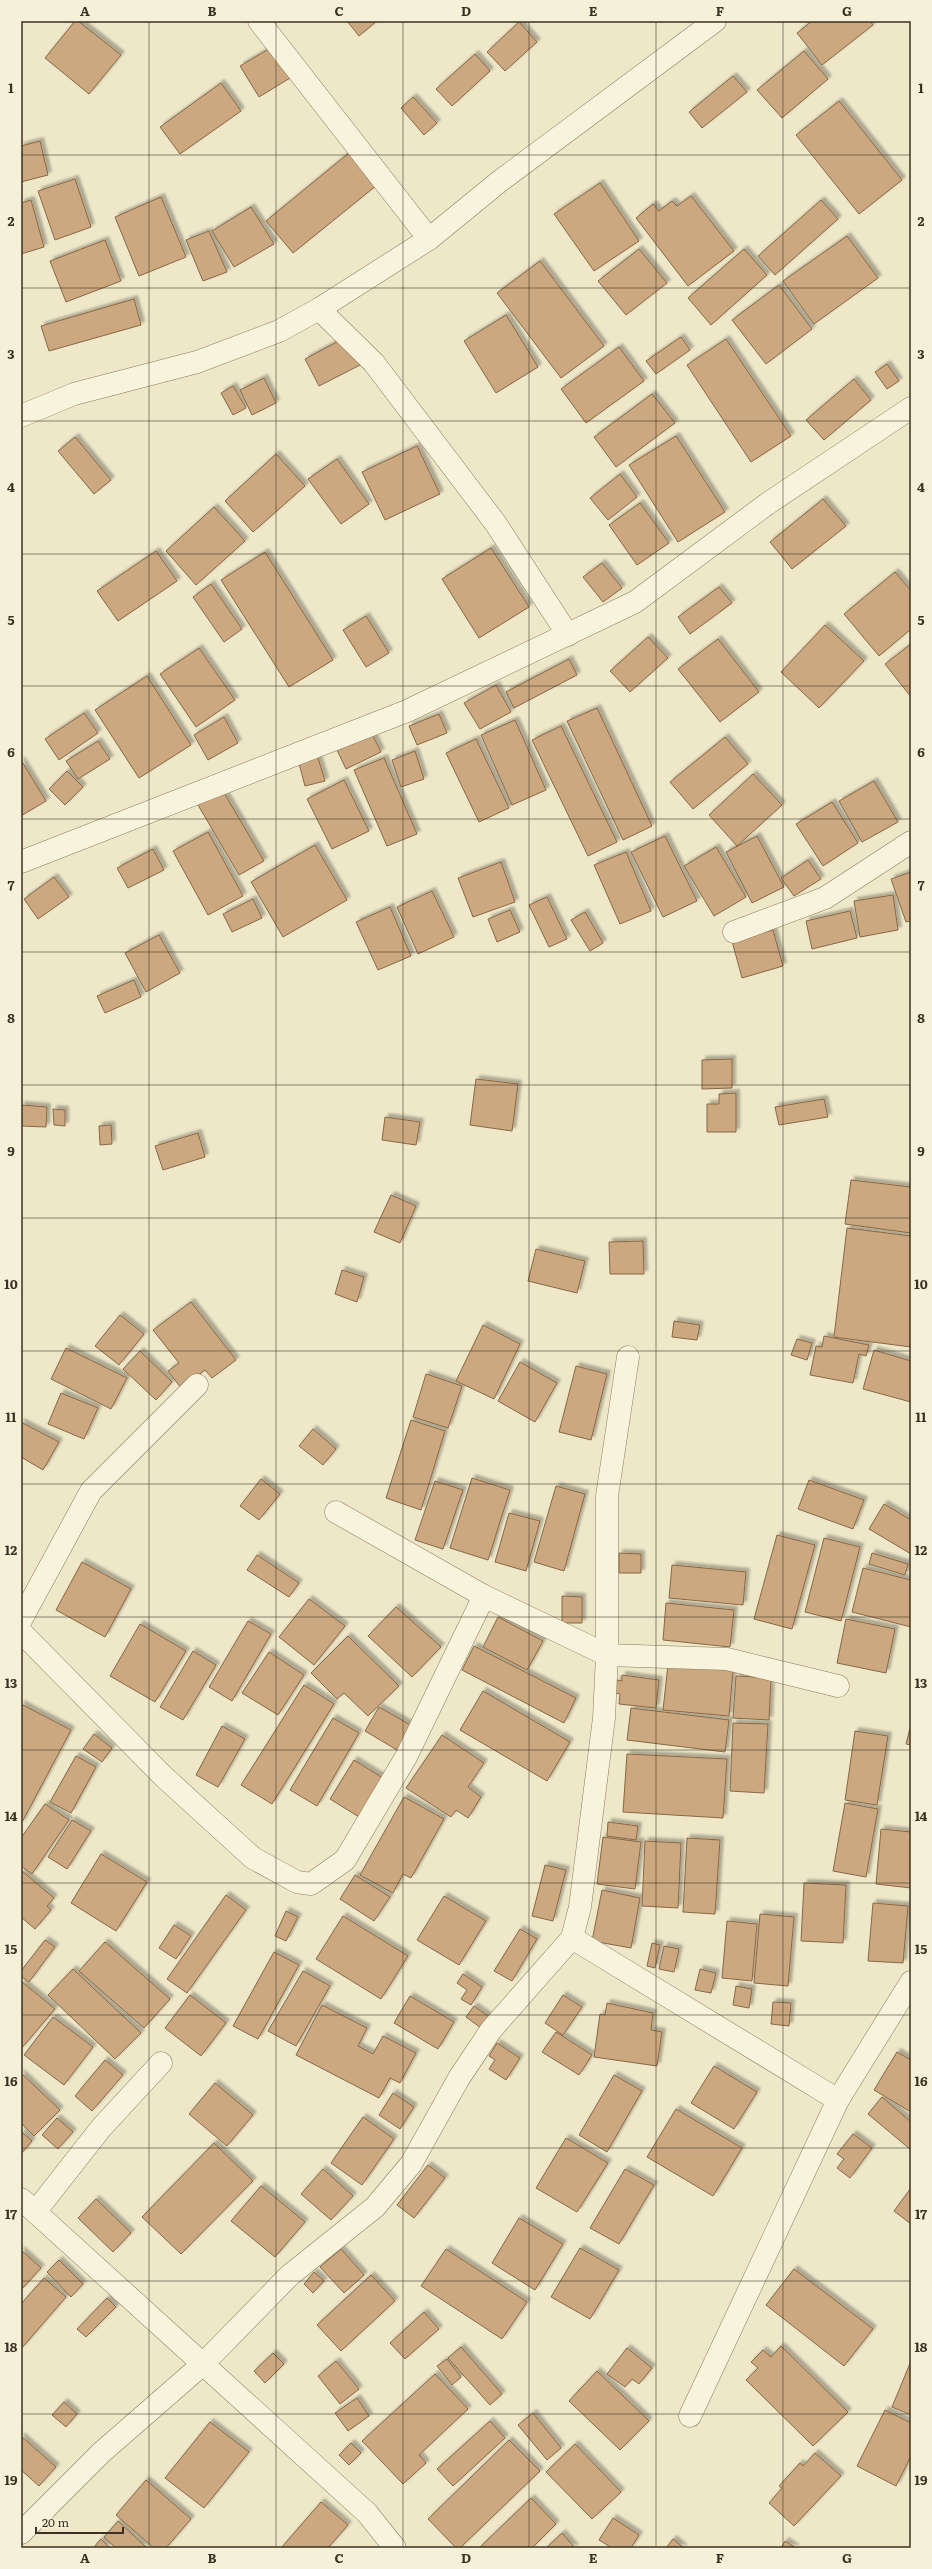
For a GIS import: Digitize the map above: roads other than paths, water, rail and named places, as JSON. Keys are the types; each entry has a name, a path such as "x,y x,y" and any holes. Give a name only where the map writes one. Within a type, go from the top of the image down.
{"street":[{"path":"259,21 429,239"},
{"path":"21,416 74,394 197,362 279,331 319,309 429,239 500,181 714,21"},
{"path":"319,309 374,363 496,524 568,635"},
{"path":"21,862 407,711 635,602 767,504 911,408"},
{"path":"734,932 825,898 911,842"},
{"path":"21,2533 102,2452 203,2364 290,2275 375,2207 411,2164 459,2078 491,2030 572,1938 580,1907 604,1718 607,1655 607,1496 628,1357"},
{"path":"21,1620 91,1491 197,1385"},
{"path":"336,1512 484,1596 607,1655 727,1659 838,1686"},
{"path":"21,1632 163,1776 253,1858 297,1882 311,1884 345,1860 406,1757 484,1596"},
{"path":"572,1938 838,2100"},
{"path":"690,2416 838,2100 911,1983"},
{"path":"161,2063 29,2205 367,2513 395,2548"}]}
